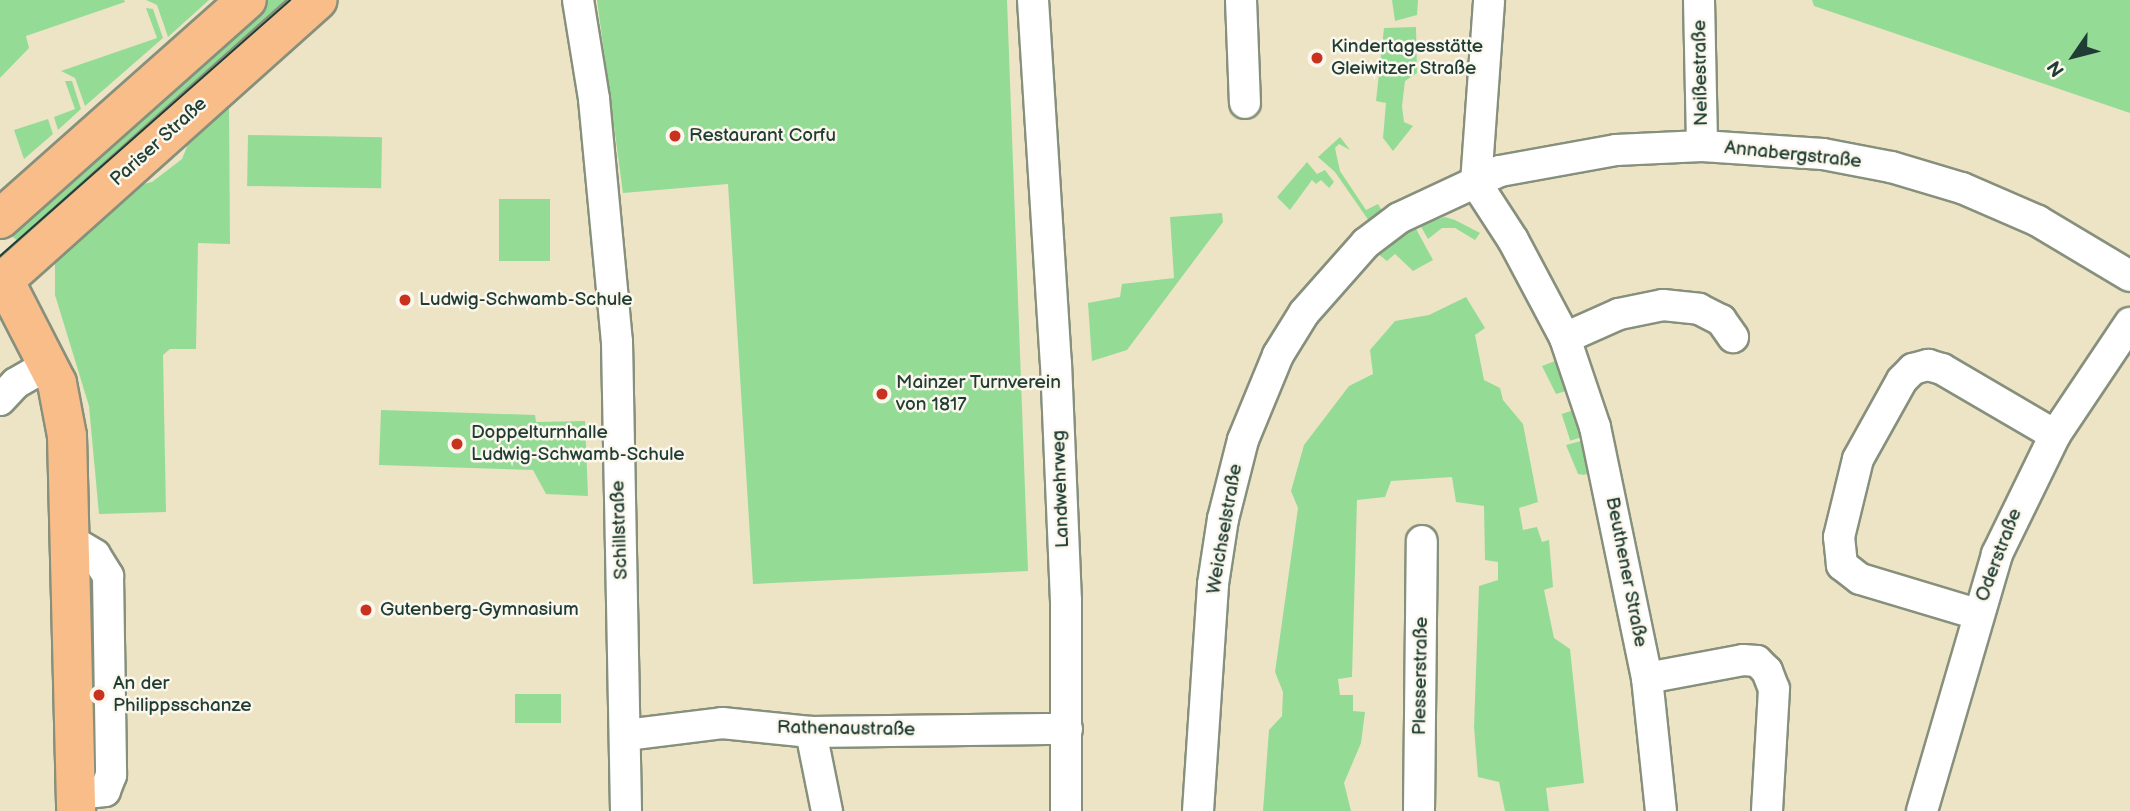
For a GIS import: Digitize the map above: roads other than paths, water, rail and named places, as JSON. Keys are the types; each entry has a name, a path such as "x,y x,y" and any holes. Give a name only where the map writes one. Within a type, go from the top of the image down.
{"main road":[{"path":"0,219 247,0"},
{"name":"Pariser Straße","path":"2,279 318,0"},
{"path":"2,279 49,364 67,436 72,541 76,803"}],"street":[{"name":"Schillstraße","path":"578,0 596,111 617,342 626,811"},
{"name":"Landwehrweg","path":"1033,0 1056,363 1067,729 1066,811"},
{"path":"1241,0 1245,103"},
{"path":"1476,183 1489,0"},
{"name":"Neißestraße","path":"1699,0 1702,146"},
{"name":"Annabergstraße","path":"1476,183 1500,171 1616,150 1702,146 1823,154 1891,167 1962,188 2038,220 2130,276"},
{"name":"Beuthener Straße","path":"1476,183 1513,240 1565,338 1595,427 1647,678 1661,811"},
{"name":"Weichselstraße","path":"1198,811 1217,558 1232,473 1256,401 1304,313 1366,243 1399,218 1476,183"},
{"path":"1565,338 1619,314 1664,304 1699,309 1721,320 1733,337"},
{"name":"Oderstraße","path":"1922,811 1977,614 1997,554 2055,435 2130,323"},
{"path":"0,400 16,383 49,364"},
{"path":"1977,614 1860,579 1842,565 1839,537 1858,459 1902,380 1913,369 1928,365 1942,369 2055,435"},
{"name":"Plesserstraße","path":"1419,811 1422,541"},
{"path":"1647,678 1742,660 1757,661 1767,671 1774,689 1767,811"},
{"name":"Rathenaustraße","path":"626,735 722,723 811,732 1067,729"},
{"path":"811,732 827,811"}],"tram line":[{"path":"0,256 290,0"}],"place":[{"name":"Kindertagesstätte Gleiwitzer Straße","path":"1317,58"},
{"name":"Restaurant Corfu","path":"675,136"},
{"name":"Ludwig-Schwamb-Schule","path":"405,300"},
{"name":"Mainzer Turnverein von 1817","path":"882,394"},
{"name":"Doppelturnhalle Ludwig-Schwamb-Schule","path":"457,444"},
{"name":"Gutenberg-Gymnasium","path":"366,610"},
{"name":"An der Philippsschanze","path":"99,695"}]}
